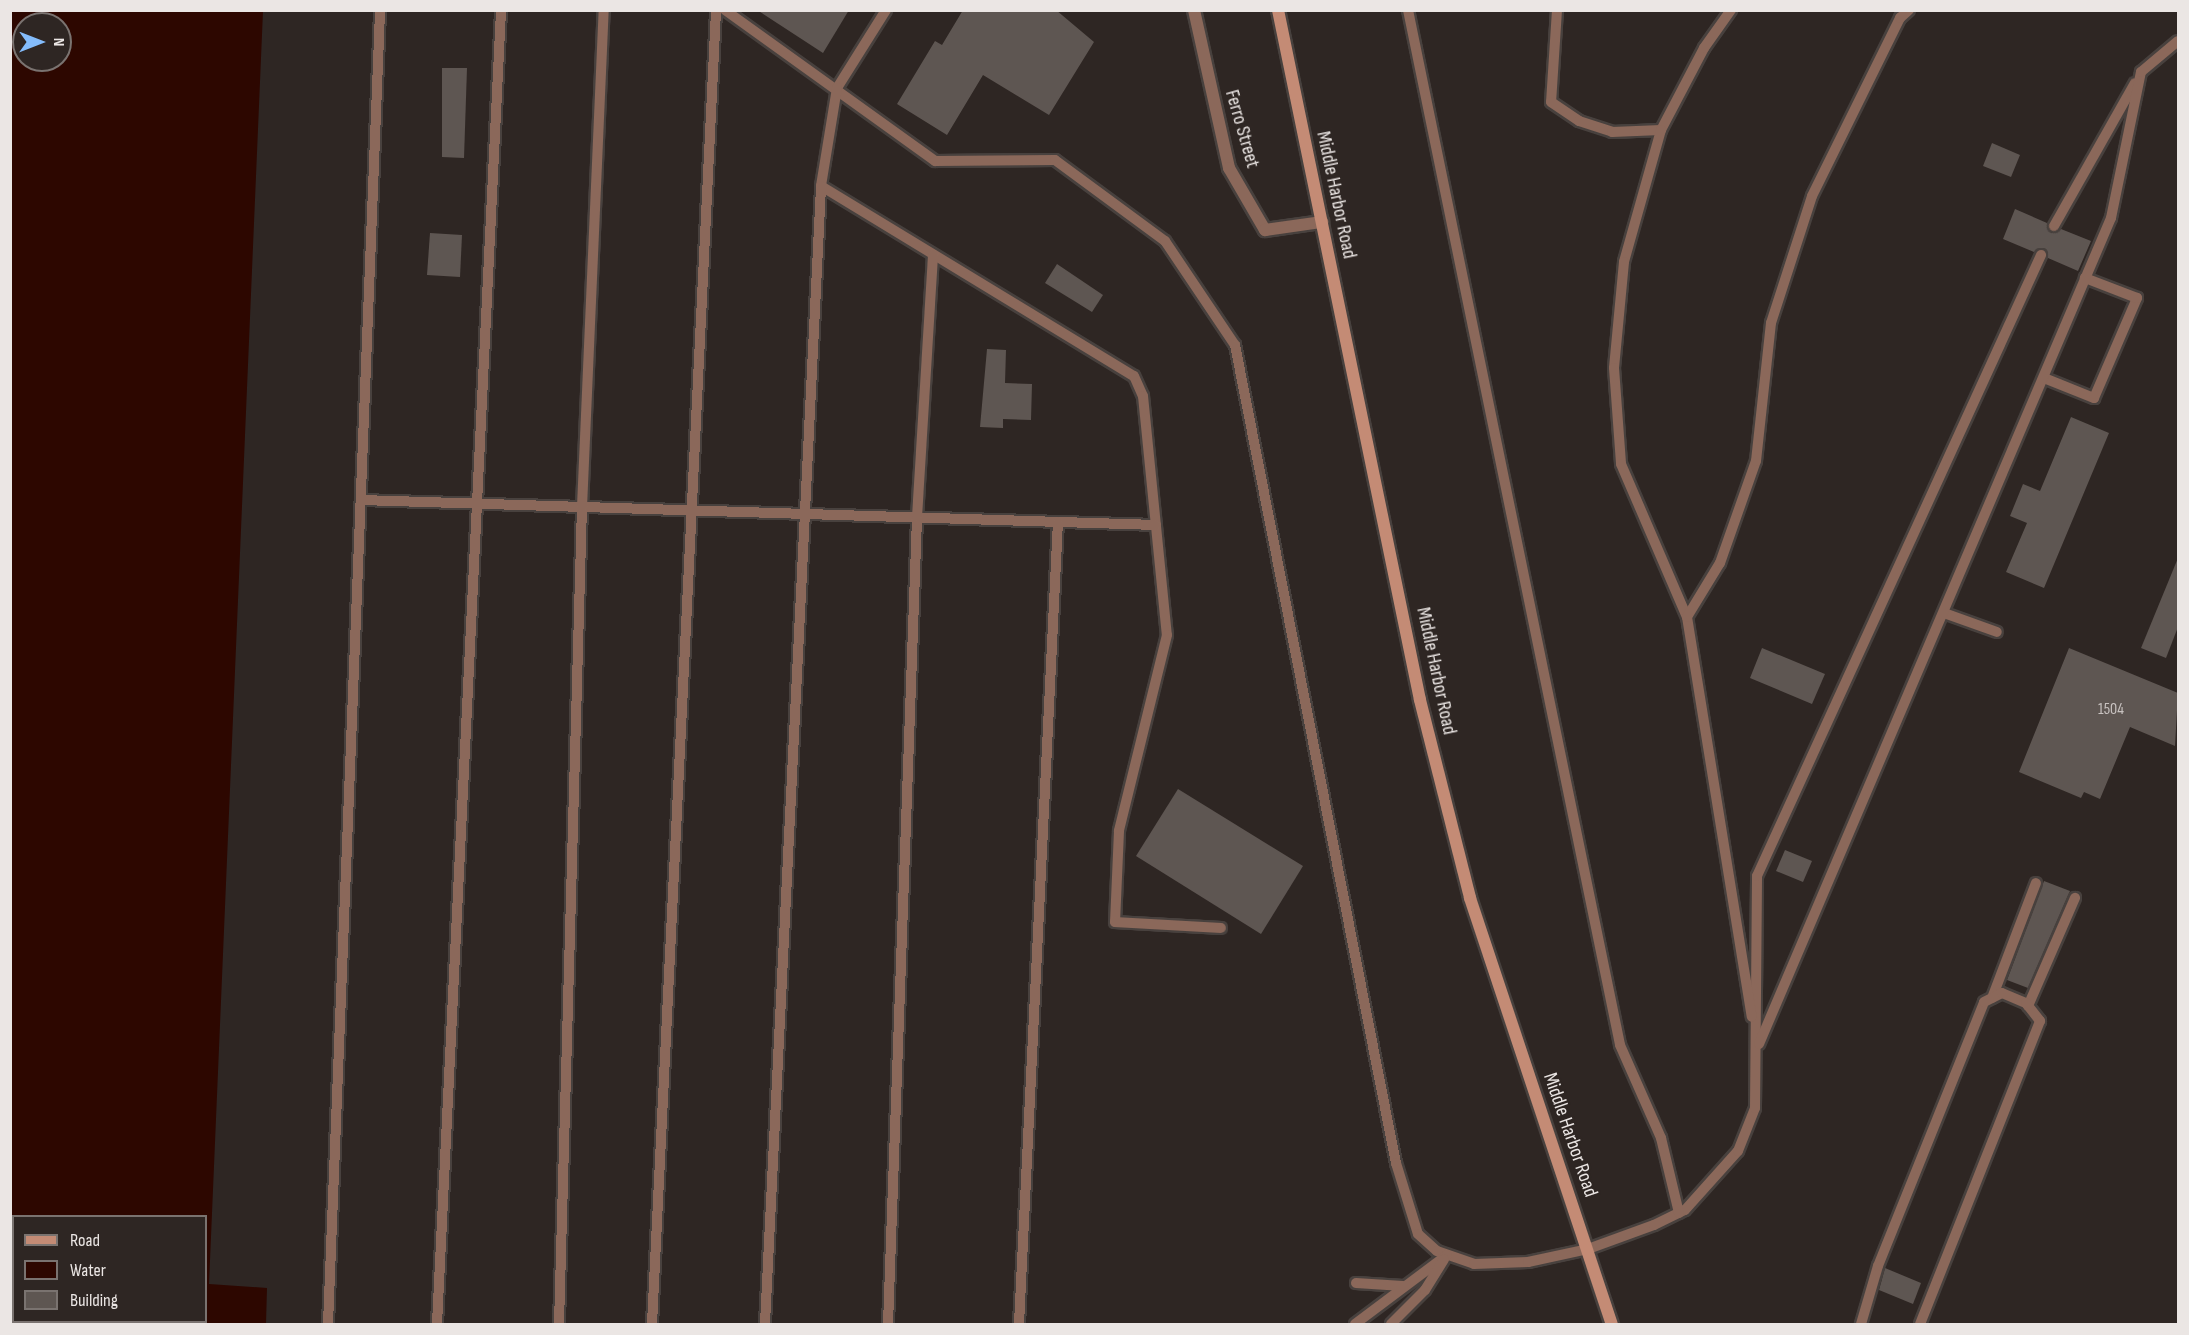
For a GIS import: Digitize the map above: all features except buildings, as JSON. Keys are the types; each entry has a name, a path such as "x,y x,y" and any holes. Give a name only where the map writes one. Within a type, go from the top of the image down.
{"main road":[{"name":"Middle Harbor Road","path":"1278,10 1420,700 1470,898 1612,1324"}],"street":[{"name":"Ferro Street","path":"1194,10 1229,168 1265,230 1322,222"}],"lane":[{"path":"328,1324 380,10"},
{"path":"437,1324 501,10"},
{"path":"559,1324 582,507 604,10"},
{"path":"652,1324 716,10"},
{"path":"725,10 837,88 935,161 1055,160 1166,241 1235,345 1396,1163 1418,1234 1447,1254 1474,1263 1528,1262 1588,1250 1679,1213 1707,1190 1738,1151 1755,1108 1757,876 2041,255"},
{"path":"765,1324 821,186 837,88 886,10"},
{"path":"1408,10 1620,1045 1661,1138 1679,1213"},
{"path":"1557,10 1551,102 1579,121 1612,132 1660,130"},
{"path":"1731,10 1704,48 1660,130 1624,262 1614,368 1621,464 1687,617 1757,1048"},
{"path":"1687,617 1720,562 1756,461 1771,323 1812,196 1900,18 1910,10"},
{"path":"2054,226 2141,72 2178,41"},
{"path":"1757,1048 2111,218 2141,72"},
{"path":"821,186 1134,376 1143,396 1167,635 1119,831 1115,922 1221,928"},
{"path":"888,1324 917,517 933,255"},
{"path":"2044,378 2094,398 2137,298 2085,278"},
{"path":"361,500 1156,525"},
{"path":"1019,1324 1058,522"},
{"path":"1944,613 1997,632"},
{"path":"1992,998 2036,883"},
{"path":"2028,1006 2075,898"},
{"path":"1861,1324 1878,1266 1984,1002 2002,993 2028,1006 2040,1021 1920,1324"},
{"path":"1354,1324 1447,1254"},
{"path":"1390,1324 1425,1290 1447,1254"},
{"path":"1356,1283 1403,1286"}],"water":[{"path":"10,11 263,11 209,1284 267,1288 266,1324 11,1324"}]}
